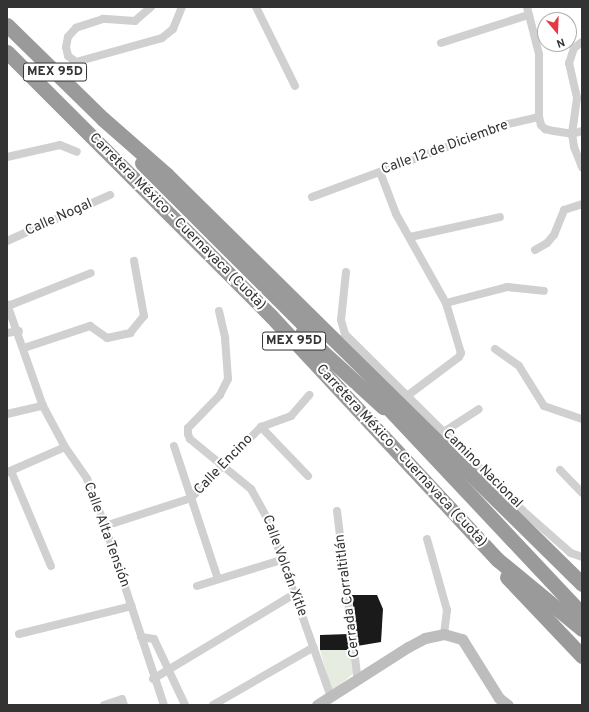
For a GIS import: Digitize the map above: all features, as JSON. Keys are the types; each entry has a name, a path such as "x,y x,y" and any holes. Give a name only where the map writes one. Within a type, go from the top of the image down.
{"highway":[{"name":"Carretera México - Cuernavaca (Cuota)","path":"7,24 103,119 167,175 582,584"},
{"name":"Carretera México - Cuernavaca (Cuota)","path":"7,52 271,316 498,560 582,629"},
{"path":"103,119 162,186 380,400 582,614"},
{"path":"271,316 311,340 382,406 582,622"},
{"path":"456,486 456,516"},
{"path":"498,560 507,577 582,656"}],"street":[{"path":"151,7 135,21 103,19 76,28 68,37 66,47 68,56 76,62 162,38 173,29 182,7"},
{"path":"256,7 295,86"},
{"path":"441,43 527,11 539,54 539,117 545,129 572,134 582,131"},
{"path":"582,42 572,51 569,63 577,98 572,134 574,147 582,167"},
{"name":"Calle 12 de Diciembre","path":"312,197 508,124 539,117"},
{"path":"7,157 60,145 77,152"},
{"path":"380,172 396,214 446,303 460,353 459,357 408,396"},
{"name":"Calle Nogal","path":"7,241 110,195"},
{"path":"535,250 547,243 554,235 564,210 582,204"},
{"path":"410,237 500,217"},
{"path":"24,348 90,326 107,338 130,333 144,316 134,261"},
{"name":"Camino Nacional","path":"346,272 342,327 345,334 522,510 571,553 582,557"},
{"path":"7,305 91,273"},
{"path":"446,303 513,287 544,291"},
{"name":"Calle Alta Tensión","path":"7,305 19,331 43,406 65,447 87,479 106,526 132,606 153,679 164,705"},
{"name":"Calle Volcán Xitle","path":"219,311 225,338 228,379 220,396 188,428 188,434 190,439 251,489 269,522 284,559 293,595 314,647 331,697"},
{"path":"7,333 19,331"},
{"path":"495,349 519,366 544,406 582,419"},
{"name":"Calle Encino","path":"106,526 191,498 261,427 291,416 310,395"},
{"path":"7,414 43,406"},
{"path":"444,431 479,409"},
{"path":"261,427 308,476"},
{"path":"174,446 218,579"},
{"path":"51,566 9,472 65,447"},
{"path":"560,470 582,493"},
{"name":"Cerrada Corraltitlán","path":"337,511 358,681"},
{"path":"427,539 447,610 444,634"},
{"path":"197,586 284,559"},
{"path":"153,679 293,595"},
{"path":"19,634 132,606"},
{"path":"317,705 358,681 420,641 444,634 462,639 499,698 508,705"},
{"path":"141,637 154,639 186,705"},
{"path":"213,705 314,647"},
{"path":"104,705 123,702"}],"shaded area":[{"path":"320,650 350,650 354,673 332,692"}],"building":[{"path":"352,595 377,595 383,609 381,642 357,646"},
{"path":"349,634 350,650 320,650 320,635"}]}
